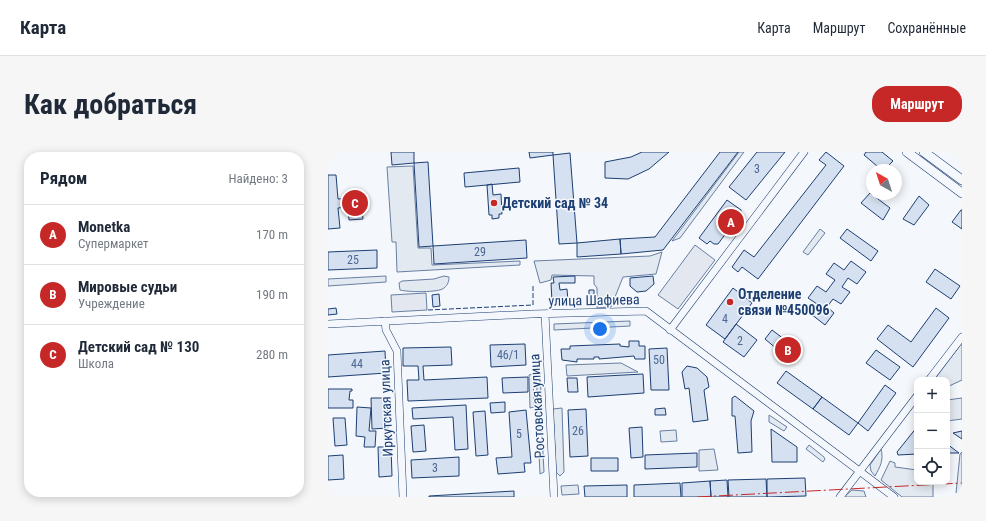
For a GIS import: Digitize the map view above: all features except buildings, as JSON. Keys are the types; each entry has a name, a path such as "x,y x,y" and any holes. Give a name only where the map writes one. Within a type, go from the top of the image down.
{"main road":[{"path":"907,152 962,193"},
{"path":"924,152 962,180"}],"street":[{"path":"670,330 804,152"},
{"name":"улица Шафиева","path":"328,324 646,311 894,497"},
{"name":"Ростовская улица","path":"545,314 554,497"},
{"name":"Иркутская улица","path":"385,321 386,330 397,351 403,497"},
{"path":"931,377 962,337"},
{"path":"840,497 860,473 914,400"}],"shaded area":[{"path":"739,152 744,152 680,238 672,241"},
{"path":"413,166 418,248 431,248 432,265 520,261 520,265 397,272 396,242 392,242 387,167"},
{"path":"820,229 825,233 808,255 803,252"},
{"path":"695,245 715,260 678,309 658,295"},
{"path":"662,252 656,274 623,277 611,307 597,308 597,288 594,284 594,276 552,275 551,280 540,283 534,261 650,256"},
{"path":"386,276 386,282 328,286 328,279"},
{"path":"444,276 449,277 447,284 441,290 423,292 400,290 399,283 402,281 434,279"},
{"path":"426,293 427,310 392,312 391,295"},
{"path":"630,321 630,326 554,330 554,324"},
{"path":"962,343 962,380 950,386 950,377 936,377"},
{"path":"621,363 638,372 567,376 566,365"},
{"path":"533,374 534,407 530,408 529,375"},
{"path":"536,375 540,377 542,406 538,408"},
{"path":"962,398 962,419 950,421 950,400"},
{"path":"562,408 564,472 560,476 556,472 553,409"},
{"path":"537,412 541,415 544,472 540,474"},
{"path":"769,415 787,427 784,431 769,422"},
{"path":"676,430 677,441 661,442 660,431"},
{"path":"809,445 824,457 825,459 823,462 806,449"},
{"path":"714,449 718,470 699,471 699,450"},
{"path":"881,449 882,460 875,476 871,471 870,465"},
{"path":"962,452 962,495 959,495 956,493 960,454"},
{"path":"890,461 895,463 895,467 914,470 914,485 933,485 933,497 902,497 881,480"},
{"path":"578,485 579,494 562,495 561,486"},
{"path":"852,490 864,491 866,497 844,497"}],"fence":[{"path":"428,310 533,305 533,285"}],"power":[{"path":"697,497 962,483"}],"place":[{"name":"Детский сад № 130","path":"355,203"},
{"name":"Детский сад № 34","path":"494,203"},
{"name":"Monetka","path":"731,222"},
{"name":"Отделение связи №450096","path":"730,302"},
{"name":"Мировые судьи","path":"788,350"}]}
